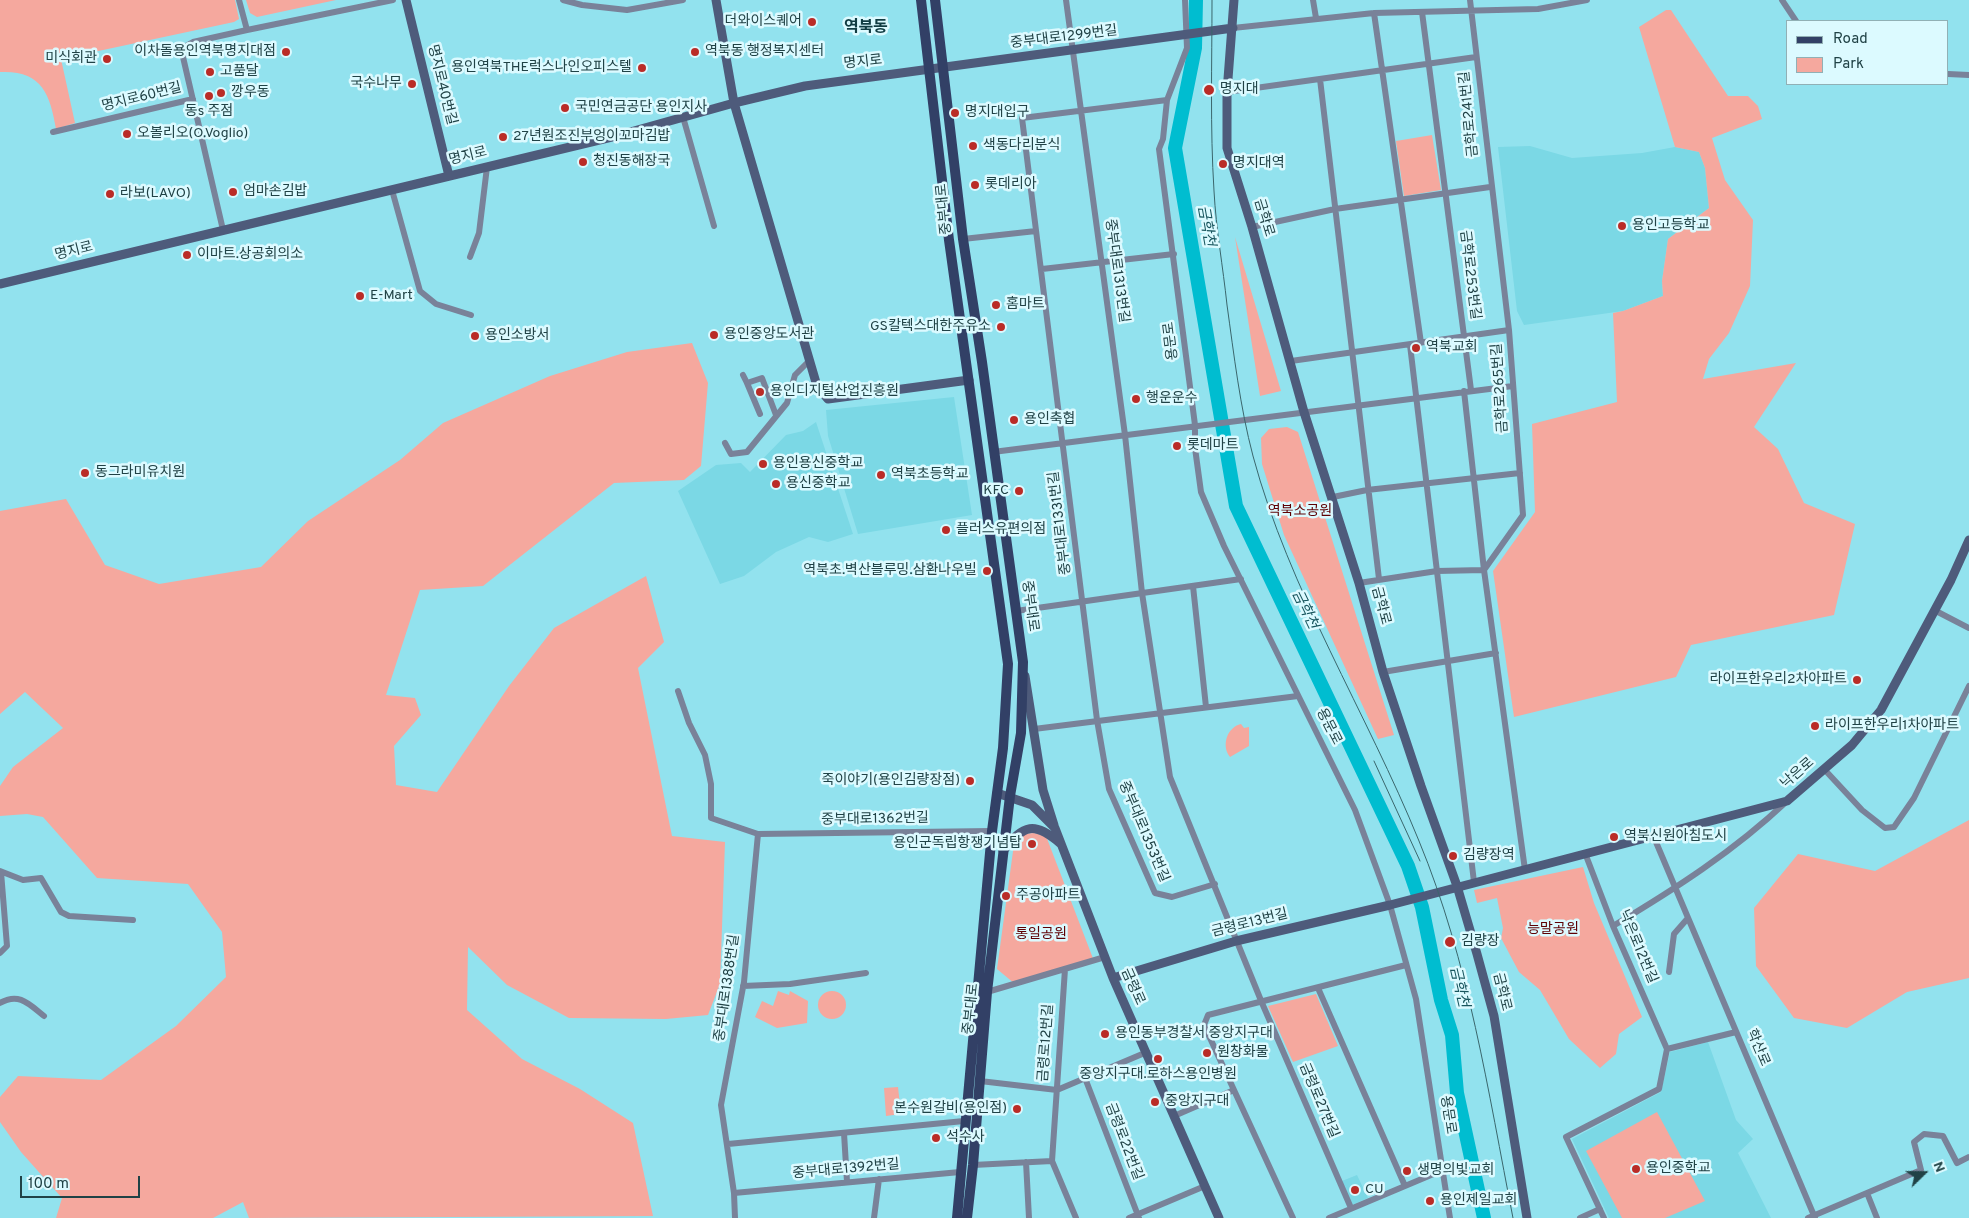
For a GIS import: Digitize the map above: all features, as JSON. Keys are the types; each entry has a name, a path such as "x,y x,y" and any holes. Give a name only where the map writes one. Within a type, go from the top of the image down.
{"main road":[{"name":"명지로40번길","path":"406,0 450,176"},
{"path":"716,0 734,103 817,386 828,399 969,380"},
{"name":"중부대로","path":"921,0 949,240 1008,664 1003,748 992,831 964,1121 957,1218"},
{"name":"중부대로","path":"935,0 963,239 982,362 1023,662 1021,733 1010,796 987,992 974,1165 967,1218"},
{"name":"금학로","path":"1234,0 1226,92 1227,148 1291,360 1304,412 1333,497 1359,583 1383,672 1457,886 1494,1016 1528,1218"},
{"name":"중부대로1299번길","path":"944,68 1233,28"},
{"name":"명지로","path":"0,284 616,136 734,103 838,80 944,68"},
{"name":"낙은로","path":"1457,886 1787,801 1852,745 1881,710 1969,540"},
{"path":"1023,662 1043,790 1055,828"},
{"name":"금령로","path":"997,794 1010,796 1032,805 1055,828 1113,978 1219,1218"},
{"path":"1003,851 1016,835 1030,828 1045,831 1062,846"},
{"name":"금령로13번길","path":"1113,978 1236,941 1393,904 1457,886"}],"street":[{"path":"239,0 247,30"},
{"path":"192,99 183,57 184,47 193,42 393,0"},
{"path":"562,0 582,5 627,10 683,0"},
{"name":"중부대로1313번길","path":"1066,0 1125,435"},
{"name":"용문로","path":"1185,0 1187,48 1167,100 1163,139 1159,149 1195,425 1201,492 1241,579 1355,810 1393,904 1406,965 1416,1000 1449,1218"},
{"path":"1313,0 1316,18"},
{"path":"1470,0 1476,57"},
{"path":"1233,28 1374,13 1538,9 1587,0"},
{"path":"1782,0 1795,20"},
{"path":"1422,12 1445,193"},
{"path":"1374,13 1421,343"},
{"name":"금학로241번길","path":"1226,92 1476,57 1490,187"},
{"path":"1949,74 1969,76"},
{"path":"1320,78 1352,353 1360,405 1367,490 1379,579"},
{"name":"명지로60번길","path":"53,132 192,99 223,230"},
{"path":"1063,442 1022,118 1167,100"},
{"path":"683,117 714,226"},
{"path":"470,257 479,233 487,167"},
{"path":"1252,227 1335,209 1490,187 1509,330"},
{"path":"392,190 410,264 420,291 427,299 436,304 471,315"},
{"name":"금학로253번길","path":"1445,193 1464,337 1474,478 1484,570 1525,870"},
{"path":"963,239 1036,231"},
{"path":"1042,269 1174,254"},
{"name":"금학로265번길","path":"1291,360 1509,330 1523,515 1484,570"},
{"path":"1410,345 1474,882"},
{"path":"725,444 731,454 748,452 787,403 795,375 810,360"},
{"path":"743,375 760,414"},
{"path":"747,383 762,378 776,415"},
{"path":"993,452 1513,386"},
{"path":"1125,435 1142,593 1170,777 1215,884 1236,941"},
{"name":"중부대로1331번길","path":"1063,442 1097,720"},
{"path":"1333,497 1367,490 1520,473"},
{"path":"1359,583 1437,572 1484,570"},
{"path":"1016,611 1241,579"},
{"path":"1193,586 1206,707"},
{"path":"1934,610 1969,628"},
{"path":"1383,672 1496,653"},
{"path":"1824,769 1868,815 1884,828 1894,827 1914,798 1969,686"},
{"name":"중부대로1362번길","path":"678,691 689,723 705,755 711,784 711,818 758,834 992,831"},
{"path":"1034,729 1298,696"},
{"name":"중부대로1353번길","path":"1097,720 1108,789 1155,893 1172,897 1215,884"},
{"path":"1613,926 1675,889 1755,831 1787,801"},
{"name":"중부대로1388번길","path":"735,1218 728,1144 721,1105 743,986 758,834"},
{"name":"학산로","path":"1653,835 1812,1217"},
{"name":"낙은로12번길","path":"1585,853 1613,926 1667,1049"},
{"path":"0,953 8,946 2,911 0,872 23,880 41,878 61,912 69,916 133,920"},
{"path":"1669,972 1674,934 1688,918"},
{"name":"금령로27번길","path":"1236,941 1351,1208"},
{"path":"987,992 1105,958"},
{"path":"1293,1218 1204,1025 1208,1015 1262,1003 1406,965"},
{"name":"금령로12번길","path":"1065,969 1052,1161 1076,1218"},
{"path":"743,986 790,984 866,973"},
{"path":"1318,988 1405,1186"},
{"path":"1,1000 10,997 21,999 44,1016"},
{"path":"1604,1218 1566,1137 1659,1090 1667,1049 1736,1032"},
{"path":"980,1081 1057,1090 1146,1052"},
{"name":"금령로22번길","path":"1085,1078 1138,1216"},
{"path":"1174,1116 1234,1090"},
{"path":"728,1144 964,1121"},
{"path":"844,1133 847,1182"},
{"path":"1812,1217 1921,1170 1914,1142 1924,1134 1943,1136 1957,1163 1969,1157"},
{"path":"974,1165 1052,1161"},
{"path":"1026,1162 1029,1218"},
{"path":"1329,1218 1443,1170"},
{"name":"중부대로1392번길","path":"734,1193 960,1172"},
{"path":"874,1218 879,1179"},
{"path":"1129,1218 1138,1216 1205,1186"},
{"path":"1867,1193 1877,1218"},
{"path":"1584,1217 1600,1209"}],"shaded area":[{"path":"1530,146 1572,158 1642,153 1675,147 1699,152 1705,168 1709,208 1668,239 1662,281 1663,296 1623,311 1524,325 1517,311 1498,147"},
{"path":"954,397 972,515 858,534 828,436 826,410"},
{"path":"816,422 853,534 828,542 809,537 776,552 744,576 720,584 678,491 716,465 741,463 750,472 786,435 803,431"},
{"path":"1708,1042 1736,1120 1753,1139 1738,1153 1771,1218 1609,1218 1572,1139 1661,1092 1670,1052"},
{"name":"CU","path":"1357,1175 1368,1198 1352,1205 1342,1181"}],"green space":[{"path":"0,0 235,0 239,19 234,22 61,59 75,123 56,129 54,116 41,86 25,75 14,72 0,72"},
{"path":"246,0 336,0 257,17 250,13"},
{"path":"1666,10 1671,10 1728,96 1748,96 1758,106 1762,119 1712,138 1725,180 1753,220 1750,286 1729,333 1709,359 1703,379 1796,363 1754,427 1778,449 1804,503 1855,524 1834,615 1691,645 1676,677 1514,717 1493,571 1535,512 1532,424 1617,402 1613,313 1663,296 1662,281 1668,239 1709,208 1705,168 1699,152 1675,147 1639,27"},
{"path":"1432,135 1441,190 1404,196 1396,141"},
{"path":"1235,237 1281,391 1260,396"},
{"path":"692,343 708,383 701,466 684,480 614,483 483,586 420,590 386,695 415,698 421,715 394,746 396,785 437,792 509,686 554,628 646,576 664,642 638,668 672,836 725,842 720,984 708,1015 666,1019 569,1018 507,985 468,947 467,1010 522,1059 580,1089 633,1123 653,1216 249,1218 243,1202 213,1218 56,1218 62,1198 21,1152 0,1122 0,1097 18,1076 101,1080 176,1026 226,977 222,932 188,884 97,878 43,817 27,814 0,816 0,786 13,767 63,728 25,692 0,714 0,511 66,499 105,565 159,584 261,567 308,521 400,460 443,423 550,376 627,352"},
{"name":"역북소공원","path":"1287,427 1298,432 1394,735 1378,739 1284,535 1262,464 1261,438 1269,429"},
{"path":"1241,724 1244,728 1249,727 1249,746 1230,757 1226,748 1227,738 1232,729"},
{"path":"1969,820 1969,978 1907,992 1847,1028 1794,1018 1756,966 1754,908 1798,854 1875,871"},
{"name":"통일공원","path":"1034,833 1046,836 1094,961 1015,984 997,969 1014,844 1021,834"},
{"name":"능말공원","path":"1583,867 1594,903 1642,1017 1619,1034 1616,1054 1600,1068 1569,1039 1540,990 1519,972 1501,938 1503,928 1497,898 1477,903 1474,890"},
{"path":"778,991 789,995 790,991 808,1001 807,1023 777,1028 755,1017 762,1001 773,1006"},
{"path":"832,991 842,995 846,1005 842,1015 832,1019 822,1015 818,1005 822,995"},
{"path":"1316,994 1338,1046 1293,1062 1268,1006"},
{"path":"898,1087 901,1114 886,1116 884,1088"},
{"path":"1657,1112 1705,1201 1665,1218 1622,1218 1586,1151"}],"waterway":[{"name":"금학천","path":"1196,0 1195,48 1175,148 1236,506 1408,866 1422,907 1441,1000 1452,1035 1457,1093 1484,1218"}],"tram line":[{"path":"1212,0 1212,120 1215,205 1238,381 1244,419 1253,456 1268,506 1287,555 1330,651 1398,793 1436,887 1451,933 1475,1027 1513,1218"},
{"path":"1374,761 1420,861"}],"place":[{"name":"더와이스퀘어","path":"812,22"},
{"name":"이차돌용인역북명지대점","path":"286,52"},
{"name":"역북동 행정복지센터","path":"695,52"},
{"name":"미식회관","path":"107,59"},
{"name":"용인역북THE럭스나인오피스텔","path":"642,68"},
{"name":"고품달","path":"210,72"},
{"name":"국수나무","path":"412,84"},
{"name":"명지대","path":"1209,90"},
{"name":"깡우동","path":"221,93"},
{"name":"동s 주점","path":"209,96"},
{"name":"국민연금공단 용인지사","path":"565,108"},
{"name":"명지대입구","path":"955,113"},
{"name":"오볼리오(O.Voglio)","path":"127,134"},
{"name":"27년원조진부엉이꼬마김밥","path":"503,137"},
{"name":"색동다리분식","path":"973,146"},
{"name":"청진동해장국","path":"583,162"},
{"name":"명지대역","path":"1223,164"},
{"name":"롯데리아","path":"975,185"},
{"name":"엄마손김밥","path":"233,192"},
{"name":"라보(LAVO)","path":"110,194"},
{"name":"용인고등학교","path":"1622,226"},
{"name":"이마트.상공회의소","path":"187,255"},
{"name":"E-Mart","path":"360,296"},
{"name":"홈마트","path":"996,305"},
{"name":"GS칼텍스대한주유소","path":"1001,327"},
{"name":"용인중앙도서관","path":"714,335"},
{"name":"용인소방서","path":"475,336"},
{"name":"역북교회","path":"1416,348"},
{"name":"용인디지털산업진흥원","path":"760,392"},
{"name":"행운운수","path":"1136,399"},
{"name":"용인축협","path":"1014,420"},
{"name":"롯데마트","path":"1177,446"},
{"name":"용인용신중학교","path":"763,464"},
{"name":"동그라미유치원","path":"85,473"},
{"name":"역북초등학교","path":"881,475"},
{"name":"용신중학교","path":"776,484"},
{"name":"KFC","path":"1019,491"},
{"name":"플러스유편의점","path":"946,530"},
{"name":"역북초.벽산블루밍.삼환나우빌","path":"987,571"},
{"name":"라이프한우리2차아파트","path":"1857,680"},
{"name":"라이프한우리1차아파트","path":"1815,726"},
{"name":"죽이야기(용인김량장점)","path":"970,781"},
{"name":"역북신원아침도시","path":"1614,837"},
{"name":"용인군독립항쟁기념탑","path":"1032,844"},
{"name":"김량장역","path":"1453,856"},
{"name":"주공아파트","path":"1006,896"},
{"name":"김량장","path":"1450,942"},
{"name":"용인동부경찰서 중앙지구대","path":"1105,1034"},
{"name":"원창화물","path":"1207,1053"},
{"name":"중앙지구대.로하스용인병원","path":"1158,1059"},
{"name":"중앙지구대","path":"1155,1102"},
{"name":"본수원갈비(용인점)","path":"1017,1109"},
{"name":"석수사","path":"936,1138"},
{"name":"용인중학교","path":"1636,1169"},
{"name":"생명의빛교회","path":"1407,1171"},
{"name":"CU","path":"1355,1190"},
{"name":"용인제일교회","path":"1430,1201"}],"district":[{"name":"역북동","path":"866,29"}]}
